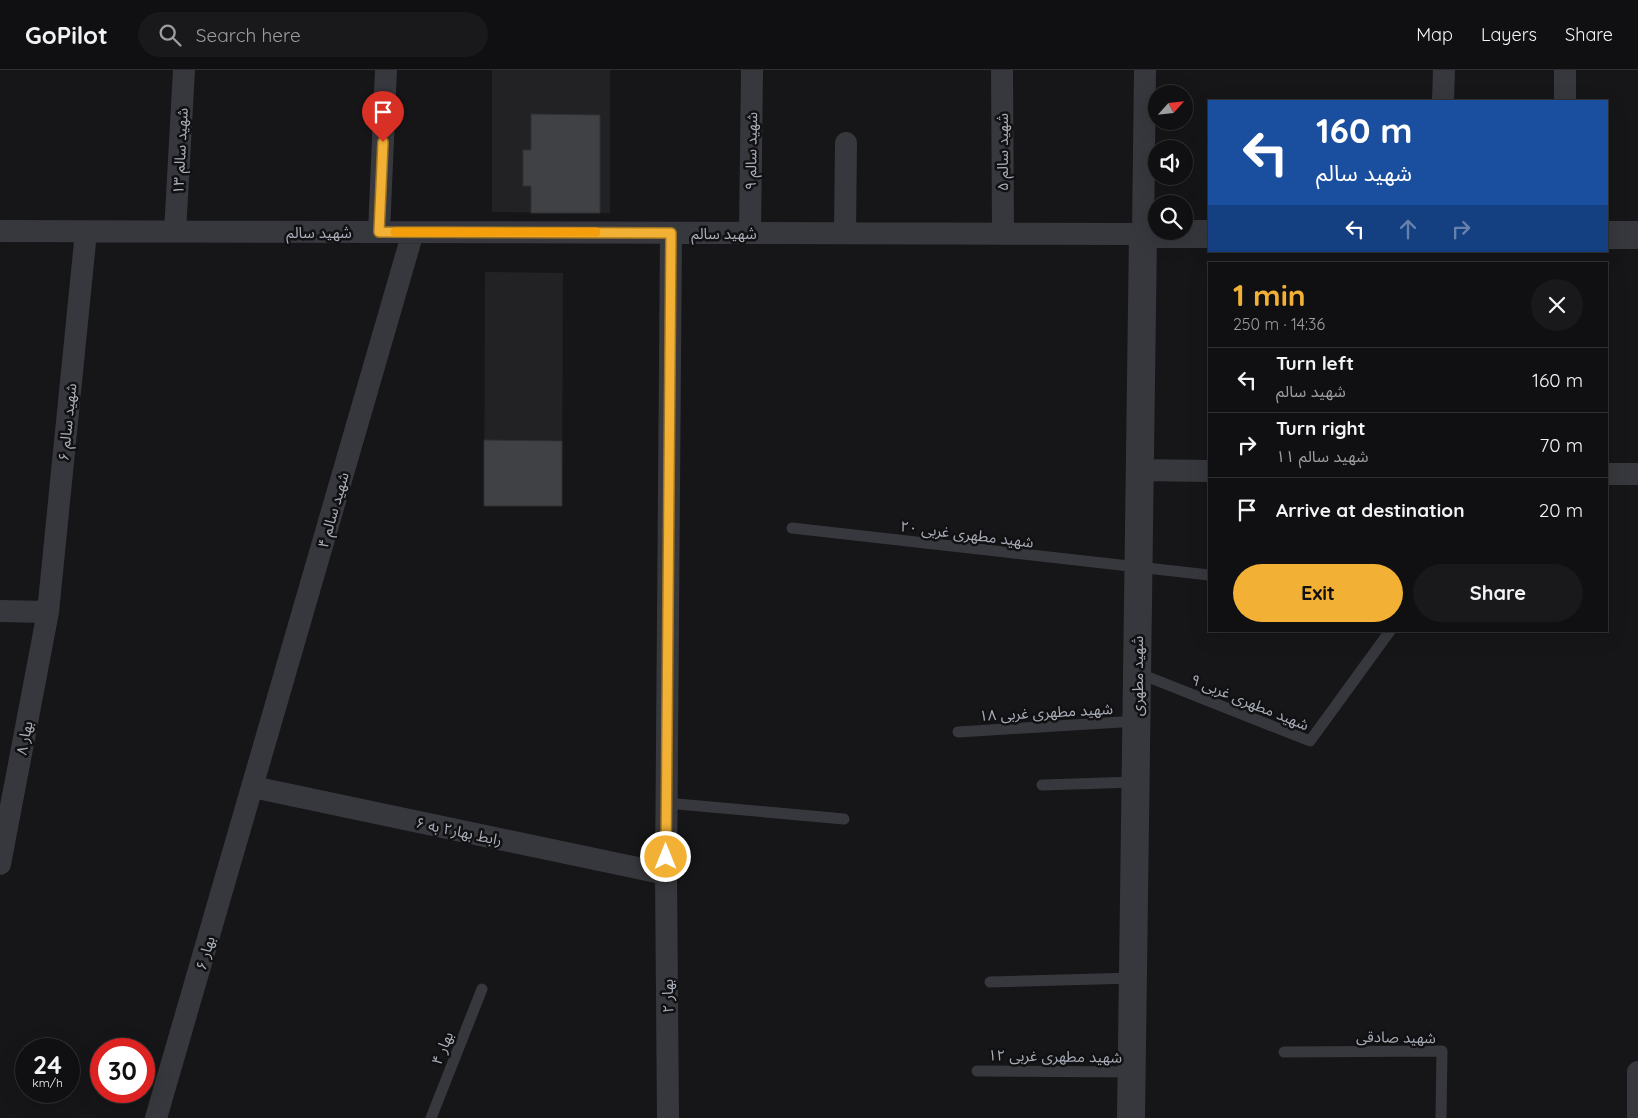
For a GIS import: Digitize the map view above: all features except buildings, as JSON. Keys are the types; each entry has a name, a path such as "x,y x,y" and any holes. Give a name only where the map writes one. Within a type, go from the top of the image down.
{"street":[{"name":"شهید سالم ۱۳","path":"175,232 184,70"},
{"path":"379,232 386,70"},
{"name":"شهید سالم ۹","path":"750,233 752,70"},
{"name":"شهید سالم ۵","path":"1002,70 1003,234"},
{"path":"1142,234 1144,70"},
{"path":"1443,100 1444,70"},
{"path":"1565,70 1565,100"},
{"path":"844,233 846,143"},
{"name":"شهید سالم","path":"0,231 1208,234"},
{"name":"شهید سالم ۶","path":"48,612 86,232"},
{"name":"شهید سالم ۴","path":"253,788 413,232"},
{"name":"بهار ۲","path":"668,1118 666,803 671,233"},
{"name":"شهید مطهری","path":"1131,1118 1142,234"},
{"path":"1608,235 1638,235"},
{"path":"1139,470 1208,471"},
{"path":"1608,474 1638,474"},
{"path":"0,610 48,612"},
{"name":"بهار ۸","path":"0,864 48,612"},
{"name":"رابط بهار۲ به ۶","path":"253,788 666,874"},
{"name":"بهار ۶","path":"156,1118 253,788"},
{"path":"1638,1072 1638,1118"}],"lane":[{"name":"شهید مطهری غربی ۲۰","path":"792,528 1138,569 1208,575"},
{"name":"شهید مطهری غربی ۹","path":"1137,673 1310,742 1389,632"},
{"name":"شهید مطهری غربی ۱۸","path":"958,732 1137,721"},
{"path":"1042,786 1136,782"},
{"path":"666,803 844,819"},
{"path":"990,982 1133,978"},
{"name":"بهار ۴","path":"431,1118 482,989"},
{"name":"شهید صادقی","path":"1284,1052 1442,1051 1440,1118"},
{"name":"شهید مطهری غربی ۱۲","path":"977,1070 1132,1072"}],"shaded area":[{"path":"492,70 610,70 610,213 492,212"},
{"path":"485,272 563,273 562,506 484,506"}],"slow traffic":[{"path":"395,232 596,232"}],"route":[{"path":"383,142 379,232 671,233 666,857"}]}
